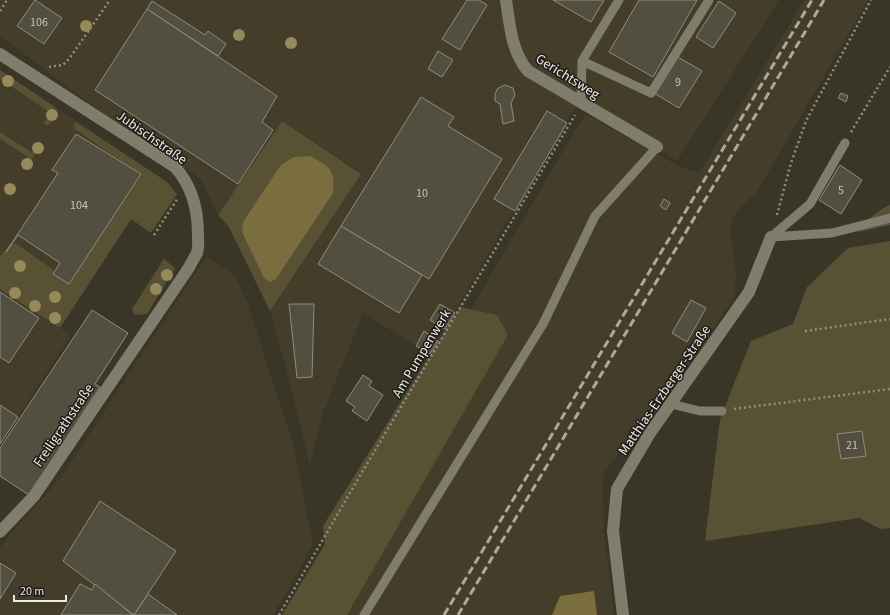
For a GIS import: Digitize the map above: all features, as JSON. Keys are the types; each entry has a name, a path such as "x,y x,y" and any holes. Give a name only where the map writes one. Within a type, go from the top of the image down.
{"street":[{"name":"Gerichtsweg","path":"506,0 519,61 528,71 656,147"},
{"name":"Jubischstraße","path":"0,54 175,167 184,177 196,206 198,222 197,252 188,269 146,330"},
{"name":"Matthias-Erzberger-Straße","path":"623,615 613,531 617,489 650,433 749,292 771,237"},
{"name":"Freiligrathstraße","path":"0,532 34,496 146,330"}],"lane":[{"path":"581,102 582,61 619,0"},
{"path":"582,61 651,93 709,0"},
{"path":"771,237 810,204 845,143"},
{"path":"364,615 543,324 595,216 656,147"},
{"path":"771,237 832,233 890,218"},
{"path":"671,404 700,411 722,411"}],"path":[{"path":"0,11 7,0"},
{"path":"46,66 52,68 63,65 69,59 110,0"},
{"path":"771,237 791,163 806,121 871,0"},
{"path":"845,143 890,67"},
{"name":"Am Pumpenwerk","path":"279,615 361,474 572,121 581,102"},
{"path":"154,235 180,194 183,201"},
{"path":"804,331 890,319"},
{"path":"722,411 890,389"}],"shaded area":[{"path":"0,0 779,0 677,161 581,102 570,115 430,354 363,313 322,415 310,466 270,311 361,173 282,121 218,215 201,179 108,117 0,36"},
{"path":"804,0 868,0 757,192 736,212 730,227 736,276 734,297 702,345 663,398 605,471 603,479 604,531 614,615 329,615 345,524 585,114 675,164 699,173"},
{"path":"0,70 159,176 60,328 71,335 0,444"},
{"path":"0,70 55,107 55,117 48,126 43,123 51,113 0,79"},
{"path":"282,121 361,174 270,311 229,227 218,215"},
{"path":"76,122 167,182 177,194 151,233 131,219 60,328 0,289 0,257 9,245 15,243 55,271 69,284 141,175 75,129 74,126"},
{"path":"0,132 31,152 40,142 42,145 24,170 22,167 28,157 0,139"},
{"path":"310,156 330,170 334,185 333,193 276,279 270,282 264,278 242,232 243,222 281,165 294,157"},
{"path":"890,205 890,225 859,232 865,223 873,216"},
{"path":"890,241 890,528 881,529 859,518 705,541 720,419 751,341 793,324 807,287 848,248"},
{"path":"206,257 234,274 247,302 293,443 313,544 289,588 273,615 0,615 0,548 5,540 61,477"},
{"path":"164,259 175,268 147,314 135,315 132,309"},
{"path":"460,307 497,315 508,335 347,615 282,615 325,544 323,526"},
{"path":"594,591 597,615 552,615 560,596"}],"building":[{"path":"35,0 62,18 44,44 17,26"},
{"path":"467,0 479,0 487,5 460,50 442,39"},
{"path":"553,0 604,0 591,22"},
{"path":"639,0 697,0 653,77 609,52"},
{"path":"152,1 205,35 208,31 226,44 218,56 147,9"},
{"path":"719,1 736,13 713,48 696,37"},
{"path":"147,9 277,96 262,122 273,130 238,184 95,90"},
{"path":"438,51 453,60 442,77 428,69"},
{"path":"676,56 702,71 679,108 654,93"},
{"path":"505,85 513,88 515,95 511,103 514,121 503,124 500,104 495,101 495,94 498,88"},
{"path":"841,93 848,96 846,102 838,98"},
{"path":"421,97 454,117 448,126 502,159 429,279 341,226"},
{"path":"547,111 567,123 515,211 494,199"},
{"path":"76,134 141,174 69,284 53,274 60,263 18,235 6,252 58,173 52,170"},
{"path":"840,165 862,180 841,214 819,200"},
{"path":"664,199 670,203 666,210 660,206"},
{"path":"341,226 422,275 399,313 318,264"},
{"path":"0,292 39,318 9,363 0,357"},
{"path":"691,300 706,308 687,342 672,333"},
{"path":"289,304 314,304 312,377 297,378"},
{"path":"440,304 455,313 445,329 430,320"},
{"path":"92,310 128,333 95,384 100,387 29,495 0,476 0,448"},
{"path":"424,331 438,341 430,354 416,346"},
{"path":"363,375 372,381 369,386 383,395 367,421 352,411 355,407 346,401"},
{"path":"0,405 18,417 0,444"},
{"path":"862,431 866,456 841,459 837,434"},
{"path":"100,501 176,551 134,615 63,561"},
{"path":"0,563 16,573 0,599"},
{"path":"80,584 92,590 95,584 133,615 61,615"},
{"path":"148,594 177,615 134,615"}],"railway":[{"path":"444,615 812,0"},
{"path":"458,615 824,0"}]}
